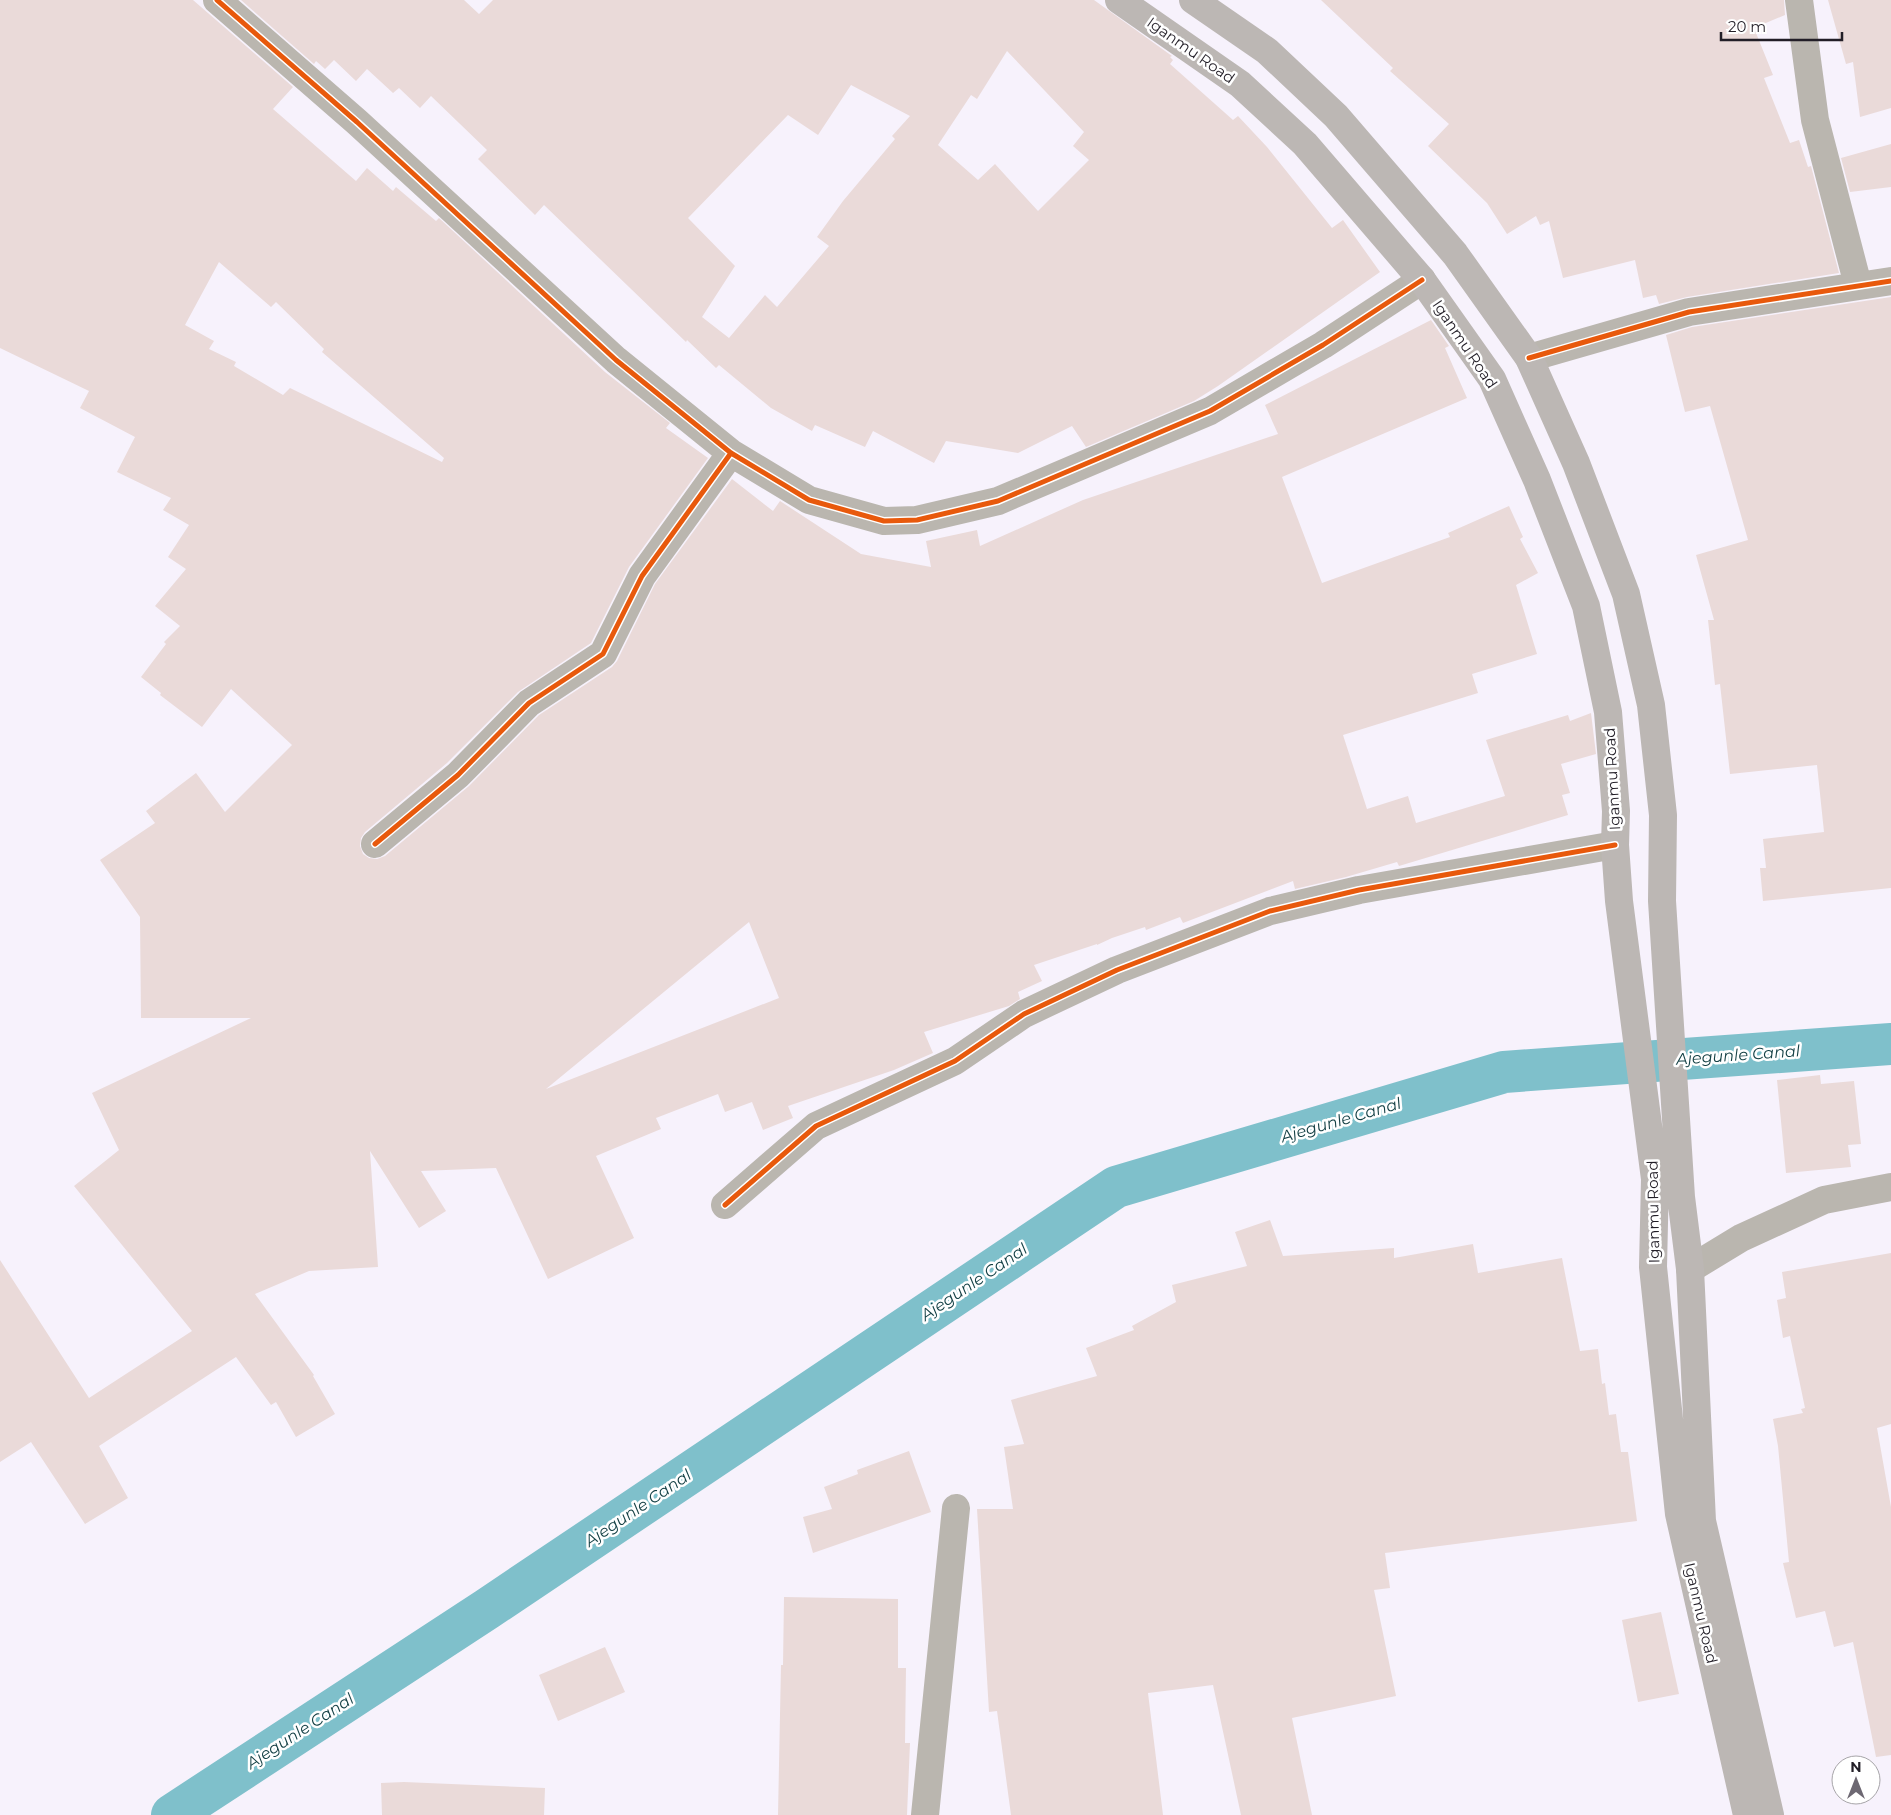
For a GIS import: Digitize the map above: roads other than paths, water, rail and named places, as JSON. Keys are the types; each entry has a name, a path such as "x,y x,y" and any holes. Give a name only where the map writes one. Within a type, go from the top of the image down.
{"main road":[{"name":"Iganmu Road","path":"1119,0 1240,84 1305,144 1422,280 1492,379 1537,480 1586,606 1608,712 1616,811 1615,845 1619,900 1655,1179 1653,1267 1679,1514 1748,1815"},
{"name":"Iganmu Road","path":"1193,0 1267,51 1336,116 1456,254 1528,358 1576,464 1626,594 1651,706 1662,806 1662,901 1681,1197 1690,1268 1702,1521 1770,1815"}],"street":[{"path":"217,0 357,122 616,360 731,453 809,500 884,521 917,520 998,501 1210,411 1323,346 1422,280"},
{"path":"1799,0 1815,120 1858,285"},
{"path":"1528,358 1690,312 1858,285 1891,282"},
{"path":"375,844 458,775 530,703 603,654 642,576 731,453"},
{"path":"725,1205 816,1126 955,1061 1024,1014 1117,970 1270,911 1359,890 1615,845"},
{"path":"1690,1268 1741,1238 1824,1200 1891,1187"},
{"path":"925,1815 956,1508"}],"waterway":[{"name":"Ajegunle Canal","path":"172,1815 487,1609 1116,1187 1504,1072 1891,1044"}]}
